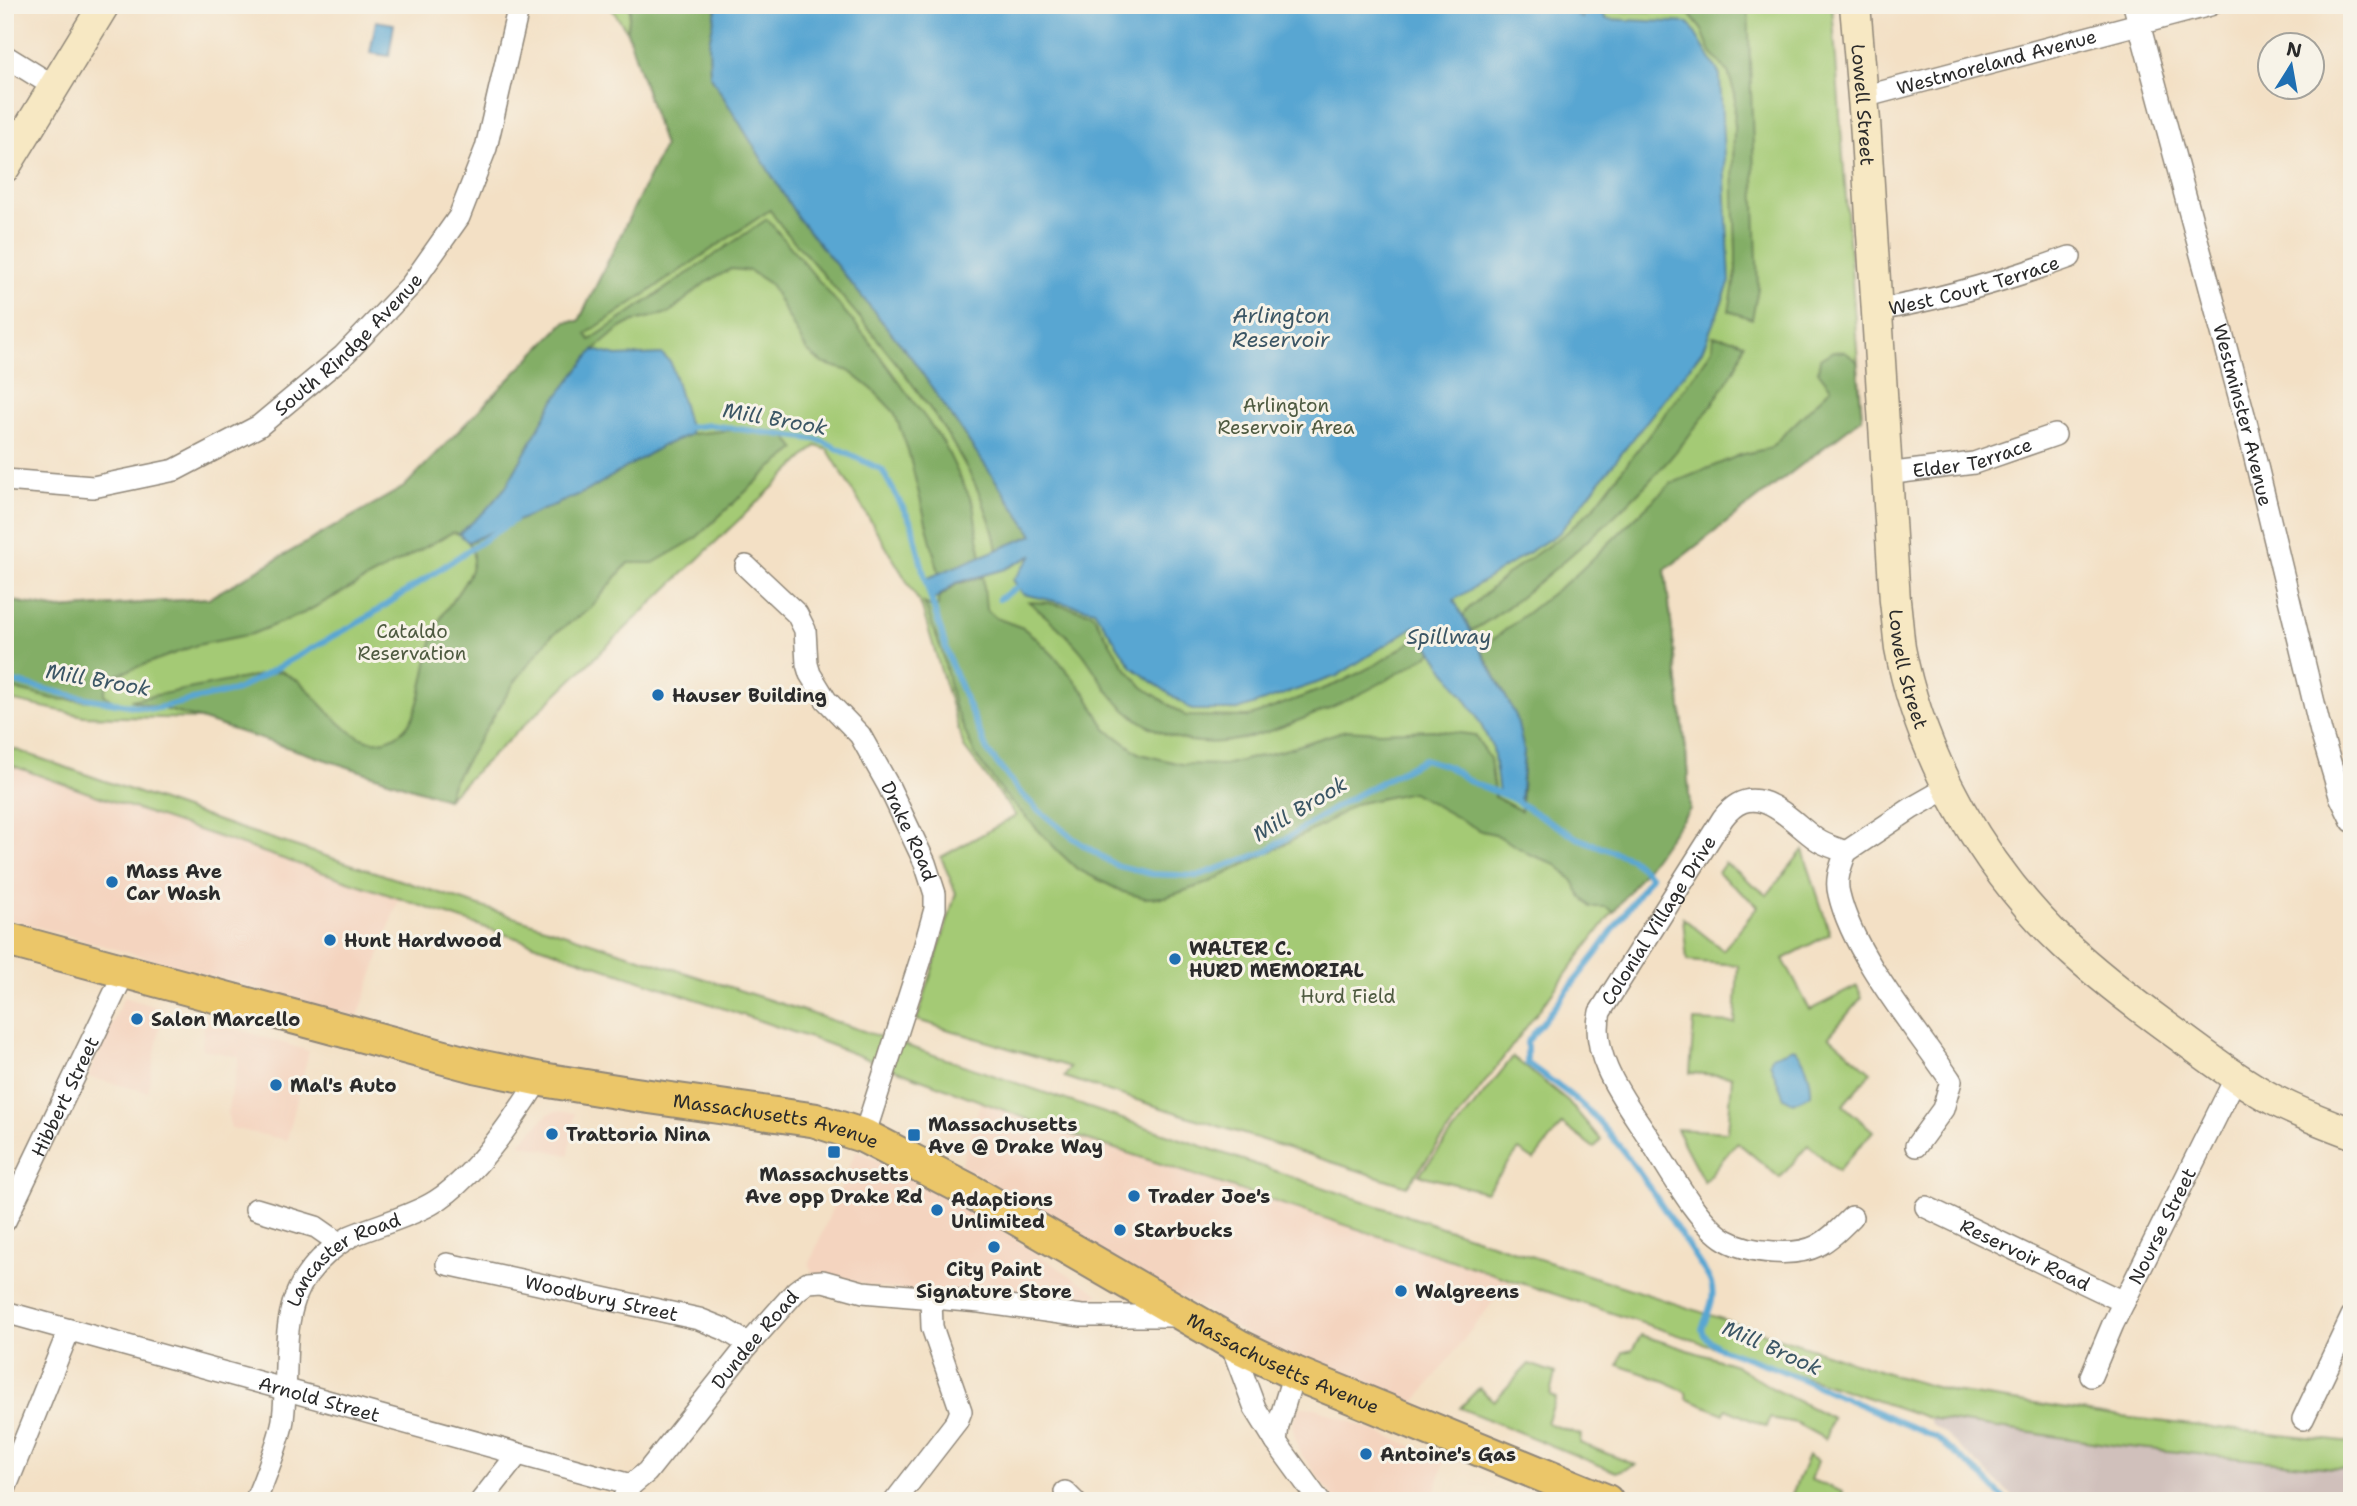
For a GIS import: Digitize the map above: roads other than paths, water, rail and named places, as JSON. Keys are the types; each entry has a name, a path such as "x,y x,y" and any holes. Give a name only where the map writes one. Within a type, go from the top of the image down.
{"main road":[{"path":"5,167 104,5"},
{"name":"Lowell Street","path":"1855,5 1900,648 1922,726 1962,813 1994,861 2064,944 2114,987 2236,1077 2273,1099 2352,1133"},
{"name":"Massachusetts Avenue","path":"5,939 429,1054 539,1079 814,1120 864,1136 970,1191 1230,1341 1294,1373 1606,1501"}],"street":[{"name":"South Rindge Avenue","path":"5,480 93,487 176,470 259,426 343,356 411,285 459,217 486,148 519,5"},
{"name":"Westmoreland Avenue","path":"1863,97 2137,14 2210,5"},
{"name":"Westminster Avenue","path":"2137,14 2249,433 2321,732 2338,789 2352,821"},
{"path":"5,56 55,87"},
{"name":"West Court Terrace","path":"1877,310 1916,304 1990,286 2070,257"},
{"name":"Elder Terrace","path":"1886,474 1974,463 2054,435"},
{"name":"Drake Road","path":"746,566 797,614 805,630 810,674 826,700 860,735 890,787 933,880 935,909 864,1136"},
{"path":"1916,1146 1943,1109 1951,1081 1878,976 1854,933 1839,894 1837,879 1846,852 1949,787"},
{"name":"Colonial Village Drive","path":"1846,852 1818,840 1769,803 1754,801 1733,807 1723,818 1607,999 1597,1024 1604,1061 1626,1101 1699,1214 1715,1233 1735,1245 1787,1253 1803,1251 1825,1243 1852,1217"},
{"name":"Hibbert Street","path":"5,1221 125,971"},
{"name":"Nourse Street","path":"2091,1376 2124,1302 2236,1077"},
{"name":"Lancaster Road","path":"255,1501 283,1422 290,1305 297,1290 322,1255 339,1243 430,1205 447,1193 512,1122 539,1079"},
{"name":"Reservoir Road","path":"1927,1208 2124,1302"},
{"path":"256,1209 316,1227 339,1243"},
{"name":"Woodbury Street","path":"447,1264 699,1319 724,1329 749,1344"},
{"name":"Dundee Road","path":"627,1493 647,1472 749,1344 801,1286 814,1280 863,1292 980,1302 1082,1316 1188,1317"},
{"path":"895,1501 961,1414 961,1406 932,1327 931,1298"},
{"name":"Arnold Street","path":"5,1312 518,1454 627,1493"},
{"path":"2303,1419 2352,1316"},
{"path":"5,1489 69,1329"},
{"path":"1230,1341 1251,1399 1276,1442 1320,1501"},
{"path":"1276,1442 1278,1426 1294,1373"},
{"path":"481,1501 518,1454"}],"water":[{"name":"Arlington Reservoir","path":"717,5 1554,5 1572,11 1582,18 1587,5 1598,5 1606,19 1689,23 1720,75 1730,282 1702,351 1559,533 1454,600 1516,716 1524,751 1520,804 1499,794 1493,749 1476,715 1415,626 1337,676 1238,710 1192,710 1132,667 1094,610 1023,594 1013,580 1033,555 1005,569 956,583 932,601 925,579 1033,535 911,357 798,218 710,75 709,43"},
{"path":"376,21 394,24 389,56 370,53"},
{"path":"594,350 617,356 662,354 671,363 691,434 662,446 587,491 468,542 459,534 485,511 506,487 553,402"},
{"path":"1793,1048 1804,1062 1811,1095 1793,1103 1784,1098 1770,1063 1772,1056"}],"waterway":[{"name":"Mill Brook","path":"683,428 710,425 820,440 882,470 912,524 925,579 951,664 987,750 1017,789 1037,809 1074,839 1115,865 1152,874 1197,876 1265,852 1344,802 1424,759 1447,766 1471,782 1511,798 1577,838 1630,858 1651,876 1596,954 1527,1042 1527,1063 1590,1113 1613,1138 1655,1196 1711,1282 1712,1302 1702,1329 1704,1335 1717,1347 1778,1369 1937,1438 1984,1478 2006,1501"},
{"name":"Mill Brook","path":"5,680 74,696 153,709 237,690 363,620 514,520"},
{"path":"999,599 1018,587"}],"place":[{"name":"Hauser Building","path":"658,695"},
{"name":"Mass Ave Car Wash","path":"112,882"},
{"name":"Hunt Hardwood","path":"330,940"},
{"name":"WALTER C. HURD MEMORIAL","path":"1175,959"},
{"name":"Salon Marcello","path":"137,1019"},
{"name":"Mal's Auto","path":"276,1085"},
{"name":"Trattoria Nina","path":"552,1134"},
{"name":"Massachusetts Ave @ Drake Way","path":"914,1135"},
{"name":"Massachusetts Ave opp Drake Rd","path":"834,1152"},
{"name":"Trader Joe's","path":"1134,1196"},
{"name":"Adaptions Unlimited","path":"937,1210"},
{"name":"Starbucks","path":"1120,1230"},
{"name":"City Paint Signature Store","path":"994,1247"},
{"name":"Walgreens","path":"1401,1291"},
{"name":"Antoine's Gas","path":"1366,1454"}],"park label":[{"name":"Arlington Reservoir Area","path":"1286,416"},
{"name":"Cataldo Reservation","path":"412,642"},
{"name":"Hurd Field","path":"1348,996"}],"water label":[{"name":"Spillway","path":"1449,637"}]}
